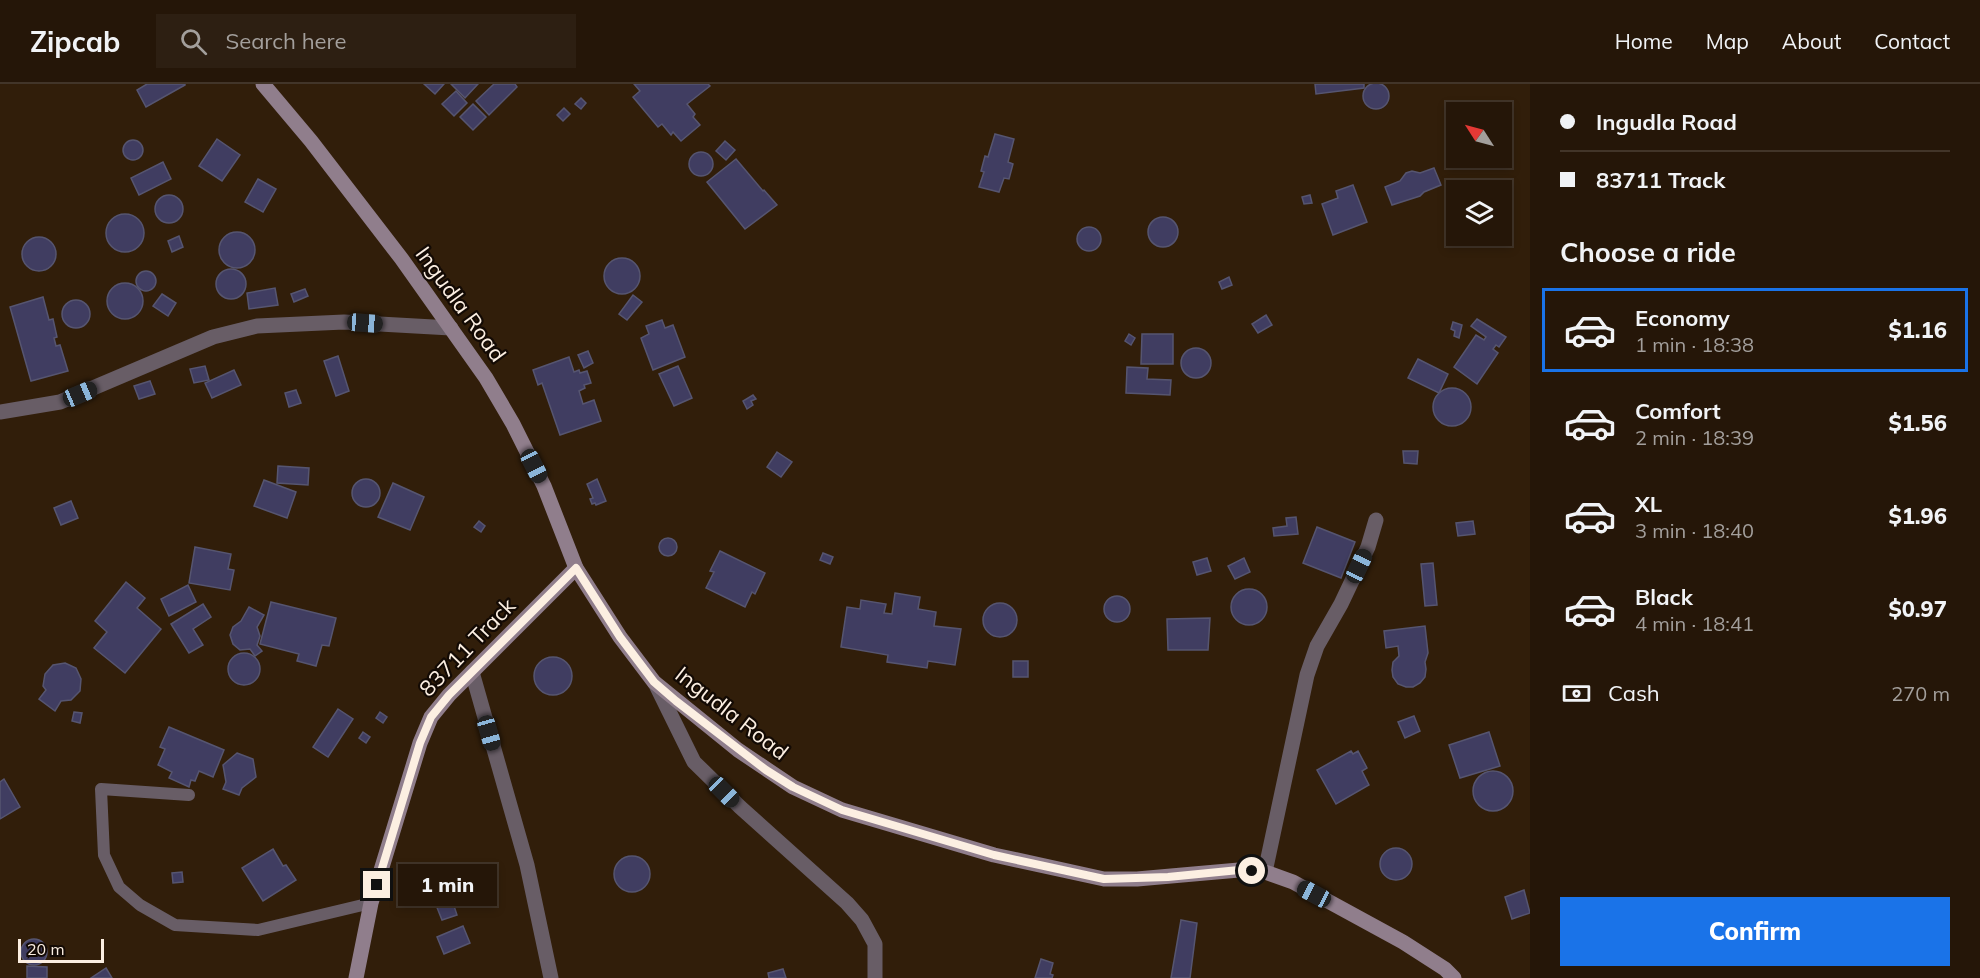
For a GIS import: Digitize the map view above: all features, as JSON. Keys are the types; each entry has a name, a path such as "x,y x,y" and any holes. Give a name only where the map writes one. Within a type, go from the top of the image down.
{"street":[{"name":"Ingudla Road","path":"263,84 311,141 401,258 486,378 513,424 544,486 576,568 620,637 654,682 738,750 793,787 842,810 994,855 1104,879 1148,878 1239,870 1265,872 1293,882 1403,942 1445,969 1454,978"},
{"path":"0,412 60,402 213,337 257,326 344,322 451,328"},
{"path":"1265,872 1307,675 1317,646 1341,604 1368,547 1376,520"},
{"name":"83711 Track","path":"356,978 371,903 402,798 431,717 449,695 576,568"},
{"path":"472,672 527,865 551,978"},
{"path":"654,682 694,762 740,807 847,903 862,920 875,944 875,978"}],"lane":[{"path":"189,795 101,789 104,855 119,887 140,905 175,925 258,930 371,903"}],"building":[{"path":"1376,83 1385,87 1389,96 1385,105 1376,109 1367,105 1363,96 1367,87"},
{"path":"147,84 185,85 146,107 137,90"},
{"path":"424,84 444,84 435,94"},
{"path":"451,84 478,84 465,98"},
{"path":"494,84 515,84 517,87 489,115 476,101"},
{"path":"634,84 708,84 710,86 687,104 700,125 681,141 673,132 671,135 662,124 658,127 633,97 640,91"},
{"path":"1315,84 1364,84 1364,88 1316,94"},
{"path":"456,91 467,103 454,116 442,104"},
{"path":"581,98 586,103 581,109 575,104"},
{"path":"473,104 486,117 473,130 460,117"},
{"path":"564,108 570,114 563,121 557,115"},
{"path":"995,134 1014,139 1008,162 1013,164 1009,179 1004,178 999,192 979,187 984,172 981,171 985,156 988,157"},
{"path":"217,139 240,155 222,181 199,166"},
{"path":"133,140 140,143 143,150 140,157 133,160 126,157 123,150 126,143"},
{"path":"725,141 735,150 726,160 716,151"},
{"path":"701,152 709,156 713,164 709,172 701,176 693,172 689,164 693,156"},
{"path":"736,159 777,205 745,229 707,182"},
{"path":"163,162 171,179 139,195 131,178"},
{"path":"1434,168 1441,185 1420,196 1392,205 1385,187 1400,181 1406,173 1412,171 1420,173"},
{"path":"258,179 276,189 263,212 245,202"},
{"path":"1353,185 1367,222 1333,235 1322,204 1338,198 1336,191"},
{"path":"169,195 179,199 183,209 179,219 169,223 159,219 155,209 159,199"},
{"path":"1310,195 1312,203 1304,204 1302,197"},
{"path":"125,214 139,219 144,233 139,247 125,252 111,247 106,233 111,219"},
{"path":"1163,217 1174,221 1178,232 1174,243 1163,247 1152,243 1148,232 1152,221"},
{"path":"1089,227 1098,230 1101,239 1098,248 1089,251 1080,248 1077,239 1080,230"},
{"path":"237,232 250,237 255,250 250,263 237,268 224,263 219,250 224,237"},
{"path":"179,236 183,247 172,252 168,241"},
{"path":"39,237 51,242 56,254 51,266 39,271 27,266 22,254 27,242"},
{"path":"622,258 634,264 640,276 634,288 622,294 610,288 604,276 610,264"},
{"path":"231,269 242,273 246,284 242,295 231,299 220,295 216,284 220,273"},
{"path":"146,271 153,274 156,281 153,288 146,291 139,288 136,281 139,274"},
{"path":"1229,277 1232,285 1222,289 1219,282"},
{"path":"125,283 138,288 143,301 138,314 125,319 112,314 107,301 112,288"},
{"path":"275,288 278,305 249,309 247,293"},
{"path":"305,289 308,296 294,302 291,294"},
{"path":"162,294 176,303 168,316 153,306"},
{"path":"633,295 642,302 627,320 619,314"},
{"path":"43,297 49,320 53,319 57,337 54,338 56,346 60,345 68,371 31,381 10,307"},
{"path":"76,300 86,304 90,314 86,324 76,328 66,324 62,314 66,304"},
{"path":"1266,315 1272,325 1258,333 1252,324"},
{"path":"1477,319 1506,337 1499,347 1496,345 1493,349 1498,353 1477,384 1454,367 1476,335 1484,340 1486,337 1471,326"},
{"path":"662,320 665,328 673,325 685,357 653,370 641,338 649,334 646,326"},
{"path":"1453,322 1462,325 1459,338 1454,336 1455,331 1451,329"},
{"path":"1129,334 1135,338 1131,345 1125,341"},
{"path":"1142,334 1173,334 1173,364 1141,364"},
{"path":"1196,348 1202,349 1210,357 1210,369 1202,377 1196,378 1190,377 1182,369 1181,363 1182,357 1190,349"},
{"path":"588,351 593,363 584,368 578,355"},
{"path":"338,356 349,391 336,396 324,361"},
{"path":"569,357 574,372 587,371 591,383 584,385 585,388 579,391 583,404 594,400 601,421 560,435 542,383 538,385 533,370"},
{"path":"1418,359 1448,374 1439,393 1408,378"},
{"path":"205,366 209,380 194,383 190,369"},
{"path":"678,366 692,398 674,406 659,374"},
{"path":"1127,367 1148,368 1147,379 1171,380 1170,395 1126,393"},
{"path":"234,370 241,385 212,398 205,383"},
{"path":"150,381 155,394 139,399 134,386"},
{"path":"1452,388 1459,389 1465,394 1470,400 1470,414 1465,420 1459,425 1452,426 1445,425 1439,420 1434,414 1433,407 1434,400 1439,394 1445,389"},
{"path":"296,390 301,403 289,407 285,393"},
{"path":"753,395 756,399 751,401 753,405 747,409 743,401"},
{"path":"1403,451 1418,451 1417,464 1404,463"},
{"path":"777,452 792,462 781,477 767,467"},
{"path":"278,466 309,468 308,485 277,483"},
{"path":"366,479 376,483 380,493 376,503 366,507 356,503 352,493 356,483"},
{"path":"597,479 606,501 596,505 592,504 590,499 593,498 587,484"},
{"path":"264,480 296,492 287,518 254,506"},
{"path":"393,483 424,497 410,530 378,517"},
{"path":"71,501 78,518 61,525 54,508"},
{"path":"1296,517 1298,534 1274,536 1273,528 1287,526 1286,518"},
{"path":"479,521 485,526 481,532 474,527"},
{"path":"1473,521 1475,534 1458,536 1456,523"},
{"path":"1317,527 1355,542 1341,578 1303,563"},
{"path":"668,538 676,543 677,547 672,555 668,556 660,551 659,547 664,539"},
{"path":"195,547 231,554 228,569 234,570 230,590 189,583"},
{"path":"720,551 765,573 755,594 752,592 745,607 706,588 714,572 710,571"},
{"path":"823,553 833,557 830,564 820,560"},
{"path":"1207,558 1211,571 1197,575 1193,562"},
{"path":"1244,558 1250,572 1235,579 1228,566"},
{"path":"1433,563 1437,605 1425,606 1421,564"},
{"path":"126,582 145,598 137,608 161,629 125,673 94,648 107,632 95,621"},
{"path":"188,585 196,602 169,616 161,599"},
{"path":"1249,589 1262,594 1267,607 1262,620 1249,625 1236,620 1231,607 1236,594"},
{"path":"895,593 920,597 918,609 936,612 934,626 961,629 955,665 928,661 927,668 887,662 888,655 841,647 847,607 860,609 861,600 886,604 884,613 892,614"},
{"path":"1117,596 1126,600 1130,609 1126,618 1117,622 1108,618 1104,609 1108,600"},
{"path":"271,602 336,618 329,646 322,645 316,666 297,661 299,654 260,644"},
{"path":"1000,603 1012,608 1017,620 1012,632 1000,637 988,632 983,620 988,608"},
{"path":"203,604 211,617 193,629 203,645 189,653 171,624"},
{"path":"249,607 264,615 257,627 260,636 257,645 262,651 255,656 250,649 240,650 233,644 230,635 233,627 241,621"},
{"path":"1210,618 1208,650 1168,650 1167,619"},
{"path":"1425,626 1428,653 1425,662 1425,677 1413,687 1398,684 1393,677 1392,670 1393,662 1399,656 1398,646 1386,648 1384,631"},
{"path":"244,653 256,657 260,669 256,681 244,685 232,681 228,669 232,657"},
{"path":"553,657 566,663 572,676 566,689 553,695 540,689 534,676 540,663"},
{"path":"1013,661 1028,661 1028,677 1013,677"},
{"path":"65,663 76,668 81,679 80,691 71,700 61,701 55,711 39,699 46,690 43,686 45,674 53,665"},
{"path":"338,709 353,719 328,757 313,747"},
{"path":"74,712 82,713 80,723 72,721"},
{"path":"380,712 387,717 383,723 376,718"},
{"path":"1414,716 1420,731 1405,738 1398,722"},
{"path":"169,727 224,750 213,777 199,771 195,781 191,780 189,787 169,778 172,772 158,765 165,749 160,747"},
{"path":"363,732 370,737 366,743 359,738"},
{"path":"1489,732 1500,766 1460,778 1449,745"},
{"path":"1351,751 1353,754 1358,751 1367,768 1362,771 1369,785 1336,804 1317,770"},
{"path":"237,753 253,759 256,777 242,788 239,795 223,789 226,782 223,765"},
{"path":"1493,771 1507,777 1513,791 1507,805 1493,811 1479,805 1473,791 1479,777"},
{"path":"4,779 20,807 0,819 0,782"},
{"path":"1396,848 1407,853 1412,864 1407,875 1396,880 1385,875 1380,864 1385,853"},
{"path":"273,849 283,866 286,865 296,880 263,901 242,868"},
{"path":"632,856 645,861 650,874 645,887 632,892 619,887 614,874 619,861"},
{"path":"182,872 183,882 173,883 172,873"},
{"path":"1524,890 1530,913 1512,919 1505,897"},
{"path":"452,900 457,915 442,920 436,905"},
{"path":"1181,920 1197,923 1190,978 1171,978"},
{"path":"463,926 470,943 444,954 437,937"},
{"path":"34,939 43,943 47,952 43,961 34,965 25,961 21,952 25,943"},
{"path":"1041,959 1053,963 1050,974 1053,975 1052,978 1035,978"},
{"path":"27,966 47,967 47,978 27,978"},
{"path":"106,968 112,978 91,978"},
{"path":"783,969 786,978 769,978 768,973"}],"route":[{"path":"377,885 399,808 431,717 449,695 576,568 620,637 654,682 766,770 793,787 842,810 994,855 1104,879 1252,871"}]}
